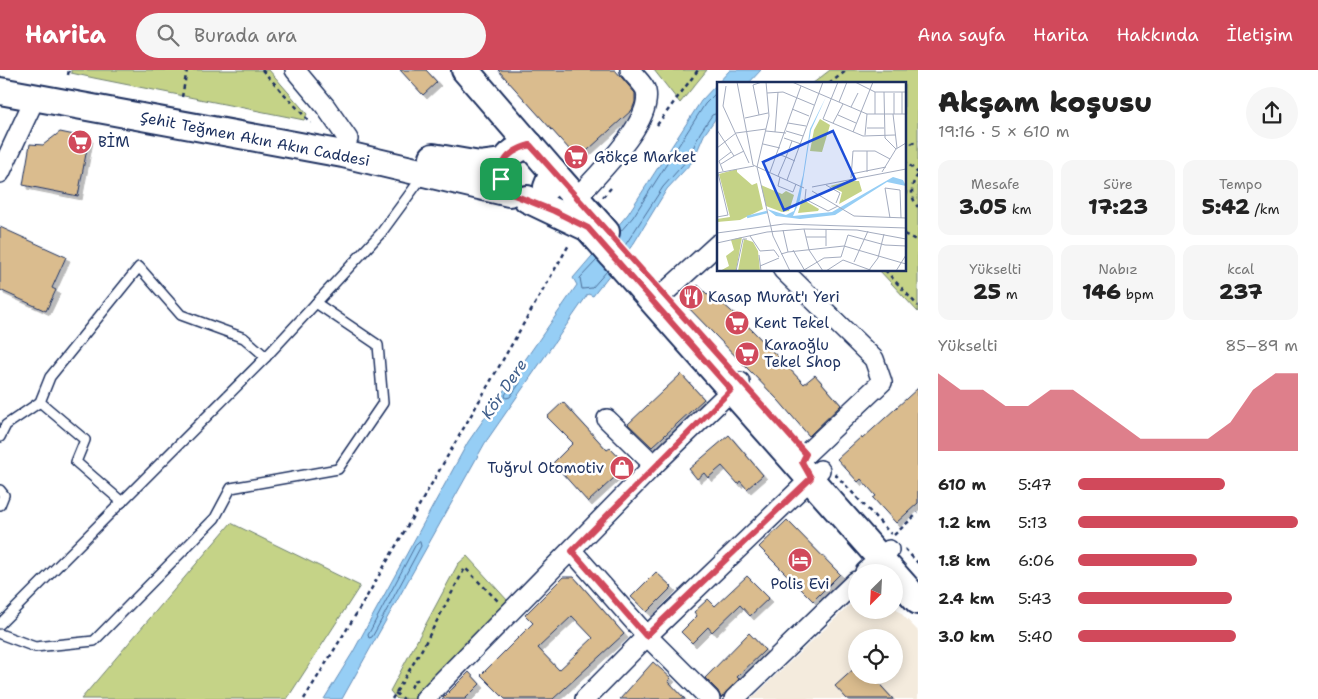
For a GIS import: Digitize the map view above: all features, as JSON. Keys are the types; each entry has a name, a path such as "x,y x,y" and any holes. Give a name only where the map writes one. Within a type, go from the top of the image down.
{"main road":[{"path":"465,70 508,120 514,154 501,179 518,196 544,191 550,184 553,172"},
{"name":"Şehit Teğmen Akın Akın Caddesi","path":"0,73 348,139 466,164 480,165 514,154"},
{"name":"Şehit Teğmen Akın Akın Caddesi","path":"0,91 343,154 420,172 518,196 585,230"},
{"path":"514,154 553,172 577,198 585,230 641,280 736,385 882,554 918,601"},
{"path":"641,280 662,295 736,385"},
{"path":"882,554 915,575"}],"street":[{"path":"295,70 325,106 348,139"},
{"path":"577,198 614,159 646,110 646,90 630,70"},
{"path":"0,173 8,138 35,98"},
{"path":"662,295 717,245"},
{"path":"585,699 882,382 874,360 783,271"},
{"path":"424,699 736,385"},
{"path":"607,419 654,466"},
{"path":"572,551 646,636 710,699"},
{"path":"734,699 848,589"}],"lane":[{"path":"0,624 266,357 380,233 417,184 420,172"},
{"path":"0,437 6,425 40,402 50,377 139,267 182,315 244,338 266,357"},
{"path":"0,634 34,647 94,641 215,518 231,488 338,469 384,403 378,345 316,303"},
{"path":"40,402 85,440 76,462 122,502"},
{"path":"0,490 4,495 0,505"}],"path":[{"path":"68,75 70,70"},
{"path":"182,97 187,70"},
{"path":"262,70 311,123"},
{"path":"831,82 846,70"},
{"path":"906,147 918,140"},
{"path":"906,162 918,174 912,186 912,193 918,207"},
{"path":"906,194 912,193"},
{"path":"304,699 585,230"},
{"path":"906,235 918,241"},
{"path":"886,271 918,306"},
{"path":"882,554 918,513"},
{"path":"392,699 465,568 511,613"},
{"path":"395,693 404,699"}],"shaded area":[{"path":"848,607 848,619 903,619 903,615 918,631 918,699 751,699"}],"green space":[{"path":"71,70 269,70 307,114 304,120 94,78 71,73"},
{"path":"654,70 707,70 680,103"},
{"path":"830,70 918,70 918,312 880,271 906,271 906,82 815,82"},
{"path":"231,523 360,586 287,699 81,699"},
{"path":"467,556 508,601 414,699 397,699 390,691 458,564"}],"water":[{"path":"730,70 761,70 750,82 719,82"},
{"path":"717,84 717,116 704,135 693,161 667,189 634,243 593,296 588,294 485,443 342,699 324,699 353,652 468,442 577,285 573,278 628,214 701,101"}],"building":[{"path":"400,70 426,70 437,82 423,95"},
{"path":"498,70 615,70 635,93 635,102 632,110 578,159"},
{"path":"60,132 89,138 78,196 23,185 30,144 43,145"},
{"path":"0,227 66,257 52,288 56,290 46,311 0,290"},
{"path":"698,285 717,304 720,301 752,330 804,384 815,375 841,405 809,436 779,401 682,301"},
{"path":"681,374 704,399 652,447 628,424"},
{"path":"918,388 918,503 896,523 873,498 876,496 861,479 858,482 837,459"},
{"path":"563,402 607,450 610,448 627,466 588,502 553,463 573,443 547,417"},
{"path":"729,435 763,475 747,489 740,481 738,484 722,466 708,478 704,473 697,479 689,469"},
{"name":"Polis Evi","path":"787,520 840,574 813,601 759,547"},
{"path":"656,572 672,587 647,612 631,597"},
{"path":"747,576 769,598 750,616 740,605 712,632 708,627 692,643 681,632 697,616 694,612 708,599 715,606"},
{"path":"563,577 574,577 624,634 553,699 505,699 481,675 533,623 525,615","holes":["572,616 593,638 559,670 538,648"]},
{"path":"749,633 765,650 737,677 739,679 721,698 718,691 705,678"},
{"path":"653,662 671,678 668,681 685,699 620,699"},
{"path":"469,672 480,684 465,699 442,699"},
{"path":"848,674 848,684 879,684 893,699 847,699 835,686"}],"place":[{"name":"BİM","path":"80,142"},
{"name":"Gökçe Market","path":"576,157"},
{"name":"Kasap Murat'ı Yeri","path":"691,297"},
{"name":"Kent Tekel","path":"737,323"},
{"name":"Karaoğlu Tekel Shop","path":"747,354"},
{"name":"Tuğrul Otomotiv","path":"622,468"},
{"name":"Polis Evi","path":"800,560"}],"route":[{"path":"530,145 649,281 806,454 802,462 806,473 811,478 646,636 572,551 731,390 588,228 527,199 509,193 501,179 504,162 509,156 516,149 530,145"}],"water label":[{"name":"Kör Dere","path":"504,389"}]}
